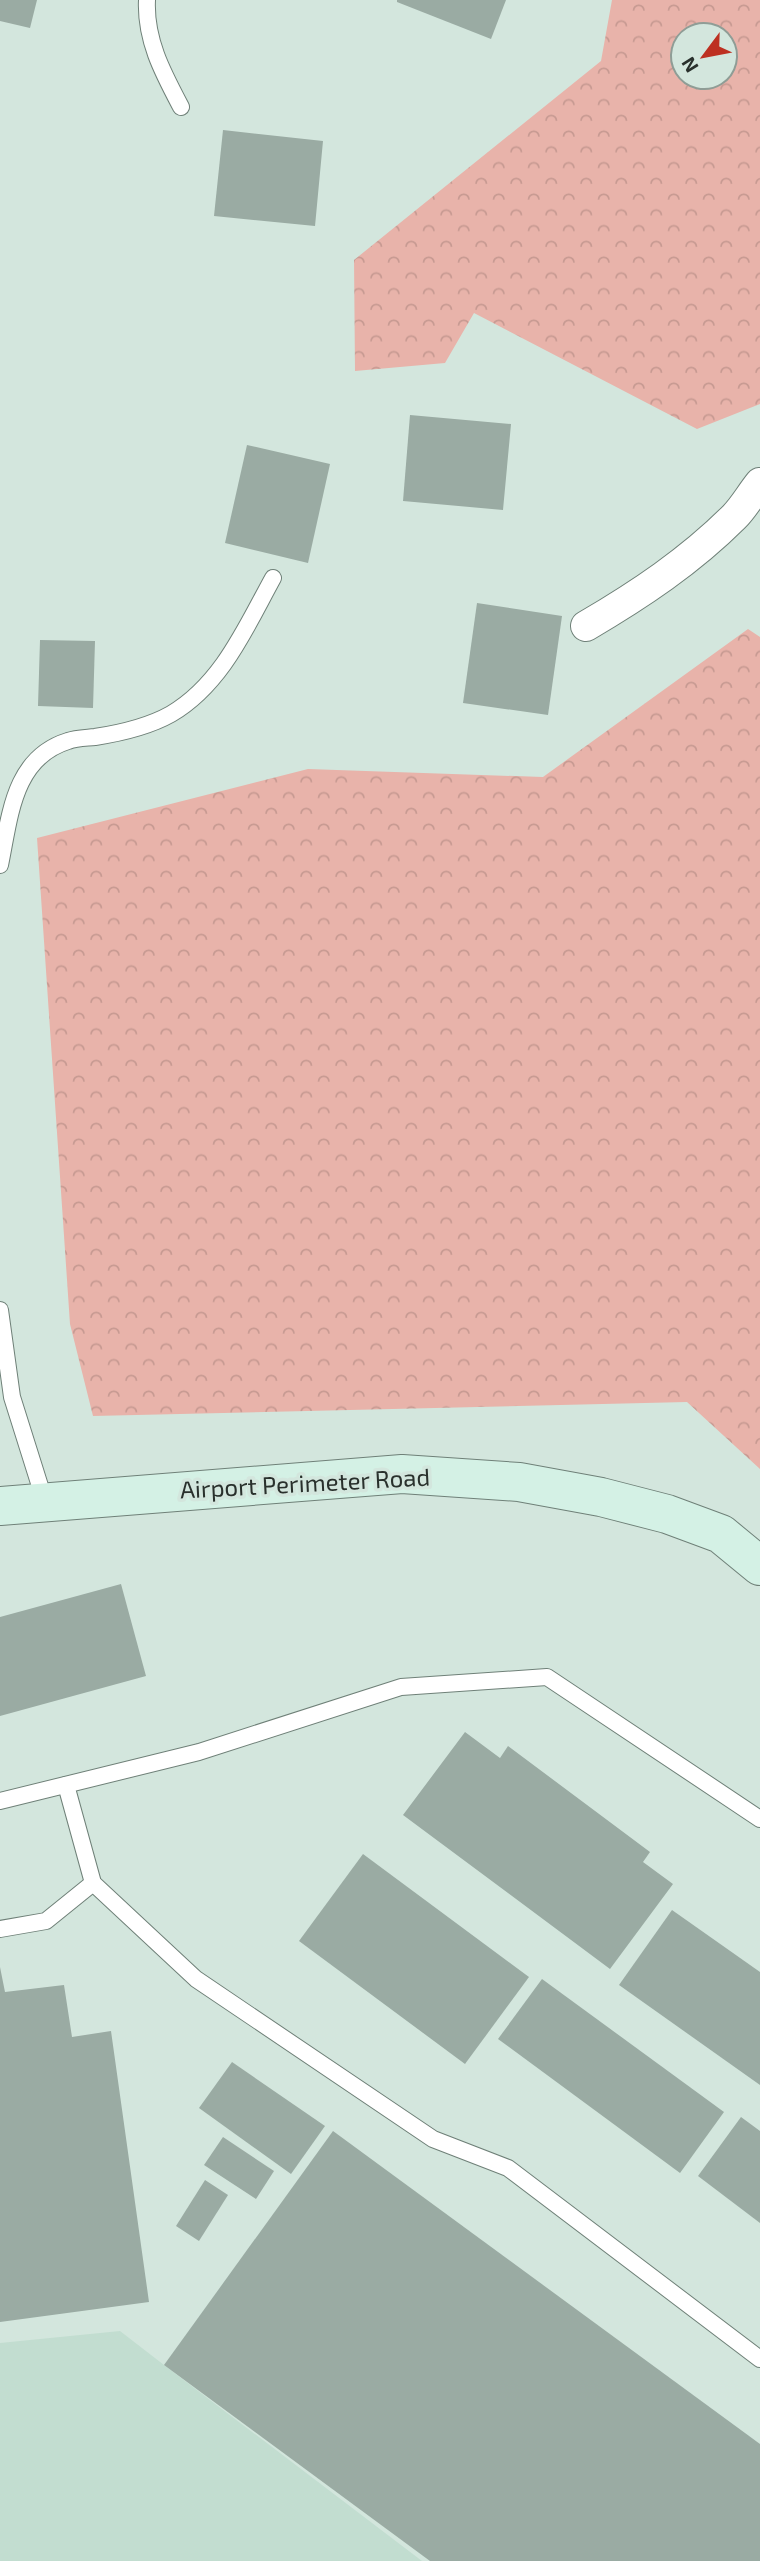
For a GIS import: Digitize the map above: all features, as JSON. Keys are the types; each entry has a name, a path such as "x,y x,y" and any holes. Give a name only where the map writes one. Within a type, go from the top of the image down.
{"street":[{"path":"586,626 631,600 682,563 735,516 760,483"},
{"name":"Airport Perimeter Road","path":"0,1506 402,1474 519,1482 601,1497 667,1514 720,1534 760,1566"}],"lane":[{"path":"147,0 146,14 156,59 181,107"},
{"path":"0,865 15,792 29,767 46,752 68,741 121,733 152,723 172,713 201,691 228,660 273,578"},
{"path":"0,1310 12,1397 45,1502"},
{"path":"0,1801 199,1752 401,1687 547,1678 760,1819"},
{"path":"66,1785 93,1883 196,1979 433,2139 508,2168 760,2359"},
{"path":"0,1929 46,1921 93,1883"}],"shaded area":[{"path":"120,2331 422,2561 0,2561 0,2343"}],"green space":[{"path":"612,0 760,0 760,404 697,429 474,313 445,363 355,371 354,260 601,61"},
{"path":"748,629 760,637 760,1469 687,1402 93,1416 70,1324 37,838 308,769 543,777"}],"building":[{"path":"0,0 37,0 30,28 0,21"},
{"path":"397,0 506,0 491,39"},
{"path":"223,130 323,141 315,226 214,216"},
{"path":"410,415 511,424 503,510 403,501"},
{"path":"247,445 330,464 308,563 225,543"},
{"path":"477,603 562,616 548,715 463,703"},
{"path":"40,640 95,641 93,708 38,706"},
{"path":"121,1584 146,1676 0,1716 0,1617"},
{"path":"465,1732 500,1758 508,1746 650,1852 643,1862 673,1884 610,1969 403,1815"},
{"path":"363,1854 529,1977 465,2064 299,1941"},
{"path":"672,1910 760,1972 760,2085 619,1985"},
{"path":"0,1967 5,1992 64,1985 72,2037 111,2031 149,2302 0,2322"},
{"path":"542,1979 724,2112 680,2173 498,2039"},
{"path":"232,2062 325,2126 291,2174 199,2108"},
{"path":"741,2117 760,2131 760,2223 698,2176"},
{"path":"333,2131 760,2444 760,2561 430,2561 164,2365"},
{"path":"223,2137 274,2171 256,2199 204,2165"},
{"path":"205,2180 228,2195 199,2241 176,2226"}]}
